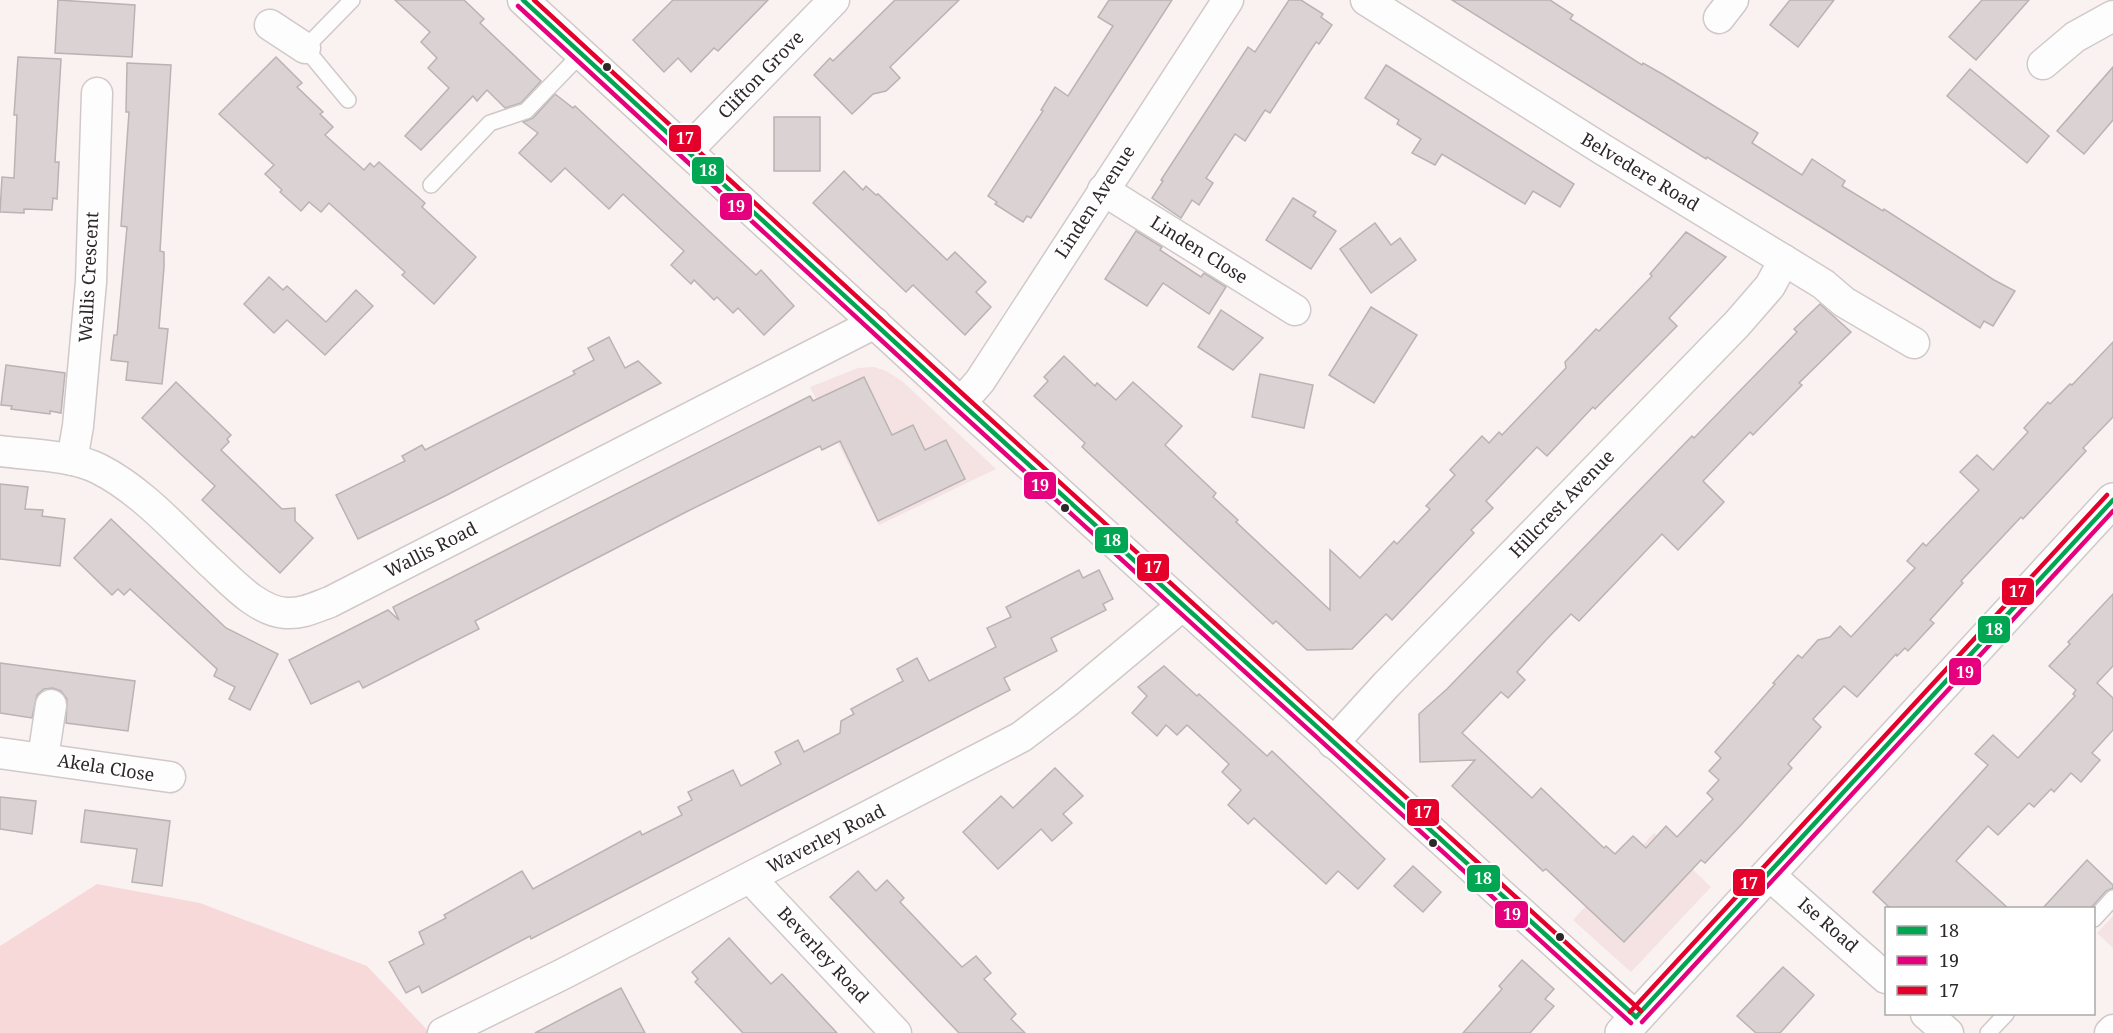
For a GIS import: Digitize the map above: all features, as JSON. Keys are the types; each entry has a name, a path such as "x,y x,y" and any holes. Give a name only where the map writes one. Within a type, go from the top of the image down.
{"main road":[{"path":"1629,1025 2113,500"}],"street":[{"path":"523,0 1333,743 1629,1025"},
{"name":"Clifton Grove","path":"687,151 834,0"},
{"name":"Linden Avenue","path":"961,404 973,391 1228,0"},
{"name":"Belvedere Road","path":"1366,0 1602,149 1823,284 1844,302 1914,344"},
{"path":"2043,64 2075,37 2113,16"},
{"path":"270,24 305,48"},
{"name":"Wallis Crescent","path":"72,460 78,426 91,282 97,93"},
{"name":"Linden Close","path":"1103,190 1295,310"},
{"name":"Hillcrest Avenue","path":"1333,743 1386,685 1737,324 1770,286 1784,260"},
{"name":"Wallis Road","path":"0,451 72,460 98,468 126,485 231,582 263,607 286,613 304,611 330,602 874,323"},
{"name":"Waverley Road","path":"443,1033 563,974 1021,737 1067,702 1171,615 1181,604"},
{"name":"Akela Close","path":"43,758 51,705"},
{"name":"Akela Close","path":"0,753 170,777"},
{"name":"Ise Road","path":"1768,874 1885,976"},
{"name":"Beverley Road","path":"750,878 896,1033"},
{"path":"1927,1015 1948,1033"}],"lane":[{"path":"348,100 305,48 352,0"},
{"path":"431,185 490,123 526,111 580,54"},
{"path":"2095,918 2113,898"},
{"path":"1988,1033 2005,1015"}],"shaded area":[{"path":"874,367 902,381 996,469 879,525 810,387 858,368"},
{"path":"1654,833 1711,887 1631,972 1573,920"},
{"path":"97,884 200,903 367,966 430,1033 0,1033 0,946"},
{"path":"2113,916 2113,948 2097,933"}],"building":[{"path":"58,0 135,5 132,57 55,53"},
{"path":"395,0 464,0 484,19 480,23 541,81 521,103 505,108 487,90 477,101 473,96 421,150 405,136 449,88 428,68 437,58 421,42 430,32"},
{"path":"673,0 768,0 718,51 714,48 691,72 678,58 664,72 633,40"},
{"path":"895,0 959,0 890,67 900,78 886,91 873,94 852,114 814,75 830,58 833,61"},
{"path":"1109,0 1172,0 1031,218 1027,216 1023,222 995,204 997,202 988,196 1043,111 1041,110 1055,87 1068,96 1113,26 1098,17"},
{"path":"1289,0 1301,0 1323,14 1321,17 1332,25 1319,44 1316,42 1270,113 1265,110 1245,141 1235,134 1206,178 1213,183 1199,205 1192,200 1181,218 1152,198 1163,181 1161,180 1248,47 1255,52"},
{"path":"1452,0 1550,0 1573,15 1570,19 1642,65 1643,63 1664,75 1758,133 1752,143 1802,175 1812,159 1845,181 1842,186 1883,211 1884,209 1994,280 2015,291 1993,326 1984,321 1980,328 1829,232 1707,157 1706,159"},
{"path":"1790,0 1834,0 1798,47 1770,25"},
{"path":"1982,0 2029,0 1976,60 1949,37"},
{"path":"18,57 61,59 55,162 59,162 57,199 53,198 52,210 24,209 24,213 0,212 2,177 14,178 17,115 14,115"},
{"path":"276,57 302,83 297,87 323,112 320,114 333,127 325,135 364,170 370,163 374,167 379,162 425,203 422,207 476,257 434,304 402,275 405,272 329,203 321,212 309,202 301,211 280,192 282,190 265,174 274,165 219,114"},
{"path":"127,63 171,65 160,251 164,252 164,267 159,328 168,329 162,384 126,380 128,362 111,360 114,335 117,335 127,227 121,226 129,112 126,112"},
{"path":"1386,65 1574,184 1560,207 1533,191 1525,204 1442,154 1435,165 1412,153 1421,139 1397,124 1399,120 1365,98"},
{"path":"2113,67 2113,120 2084,154 2057,131"},
{"path":"1970,69 2049,136 2027,163 1947,96"},
{"path":"555,94 573,108 575,106 756,275 761,270 794,306 764,335 738,308 733,313 717,297 714,300 694,280 691,284 671,265 684,251 623,194 609,209 565,168 551,182 519,153 538,133 523,122 533,118"},
{"path":"774,117 820,117 820,171 774,171"},
{"path":"844,171 863,190 866,186 876,195 878,194 947,260 955,252 986,282 976,292 991,307 965,335 913,285 906,292 813,203"},
{"path":"1293,198 1316,212 1313,216 1336,231 1311,269 1266,240"},
{"path":"1375,223 1391,245 1400,238 1416,260 1371,293 1340,249"},
{"path":"1136,231 1162,247 1160,250 1201,277 1204,273 1226,287 1209,314 1163,283 1147,306 1105,279"},
{"path":"1686,232 1726,257 1669,318 1677,326 1595,409 1593,407 1547,456 1537,447 1486,501 1493,508 1471,530 1474,533 1392,620 1386,614 1352,649 1307,650 1276,621 1273,624 1082,447 1085,443 1034,396 1048,381 1044,377 1064,356 1095,386 1097,383 1116,400 1133,382 1182,426 1165,445 1216,493 1213,497 1238,520 1236,522 1330,610 1330,550 1360,578 1394,541 1397,544 1430,509 1426,506 1455,475 1450,470 1482,436 1489,443 1499,432 1502,435 1566,368 1565,362 1596,329 1599,331 1652,276 1650,274"},
{"path":"269,277 283,290 287,286 326,322 356,290 373,306 325,355 287,320 274,333 244,304"},
{"path":"1820,304 1851,332 1799,383 1802,385 1753,435 1750,432 1703,481 1724,502 1678,550 1662,534 1579,621 1571,614 1517,672 1525,680 1508,698 1501,692 1462,733 1532,798 1541,788 1604,848 1606,846 1615,854 1633,836 1646,848 1666,826 1677,837 1713,799 1707,793 1719,780 1709,771 1721,758 1715,752 1775,684 1773,683 1798,655 1802,658 1818,640 1830,637 1840,626 1851,637 1915,568 1907,561 1923,543 1926,546 1979,490 1960,472 1977,455 1993,470 2028,432 2024,428 2048,402 2050,404 2070,384 2072,385 2113,342 2113,417 2083,448 2086,451 2023,519 2021,517 1961,581 1963,583 1930,620 1934,623 1908,651 1905,648 1897,656 1896,654 1857,697 1844,686 1813,719 1821,727 1788,764 1792,768 1705,863 1701,860 1624,942 1546,869 1543,871 1452,786 1475,760 1420,762 1419,714 1447,689 1692,436 1694,438 1797,332 1794,329"},
{"path":"1371,307 1417,335 1374,403 1329,375"},
{"path":"1221,310 1263,338 1233,370 1198,347"},
{"path":"609,337 625,368 638,361 661,383 358,539 336,495 405,461 402,456 422,445 425,450 575,374 573,371 594,360 588,348"},
{"path":"6,365 65,373 61,413 50,411 50,414 11,409 12,406 1,405"},
{"path":"1260,374 1313,385 1304,428 1252,417"},
{"path":"864,377 892,435 913,425 925,450 946,440 965,479 878,521 840,441 822,450 820,446 475,621 479,629 363,688 359,681 311,704 289,660 388,610 399,620 393,607 810,396 813,401"},
{"path":"176,382 231,435 227,439 229,442 221,450 282,509 295,508 295,521 313,538 280,573 202,500 215,486 142,418"},
{"path":"0,484 28,487 25,509 43,510 42,516 65,519 60,566 0,559"},
{"path":"111,519 226,628 278,654 250,710 229,699 235,687 214,676 217,669 130,589 124,595 118,589 112,595 74,558"},
{"path":"1079,570 1083,578 1099,570 1113,599 1103,604 1106,610 1051,638 1057,651 1004,678 1010,690 531,939 530,936 422,993 419,986 406,993 389,962 424,944 419,932 446,918 444,915 522,871 533,889 640,831 642,835 682,815 678,807 692,800 688,792 733,770 741,786 781,764 775,752 798,740 804,752 840,733 841,721 854,714 851,709 903,681 897,669 917,658 929,681 996,647 987,628 1011,617 1006,607"},
{"path":"2113,594 2113,666 2097,683 2113,698 2113,730 2092,753 2100,760 2081,782 2071,773 2054,792 2051,789 2034,807 2029,803 1998,835 1988,826 1956,861 2007,907 1889,907 1873,892 1988,765 1975,754 1993,735 2018,758 2075,696 2073,694 2076,690 2049,666 2070,644 2068,642"},
{"path":"0,663 135,681 128,731 66,723 67,699 61,691 53,688 44,689 37,695 32,718 0,713"},
{"path":"1164,666 1197,696 1199,694 1267,756 1272,751 1385,859 1358,889 1338,871 1326,884 1254,818 1248,824 1228,805 1241,790 1222,772 1229,764 1187,725 1177,735 1166,725 1157,736 1132,713 1147,696 1138,687"},
{"path":"1055,768 1083,796 1063,814 1072,823 1052,841 1041,829 998,869 963,832 1001,796 1013,808"},
{"path":"0,797 36,801 32,834 0,829"},
{"path":"85,810 170,821 162,886 132,882 137,849 81,842"},
{"path":"2087,860 2113,885 2113,888 2106,891 2092,907 2044,907"},
{"path":"1413,866 1441,892 1423,912 1394,886"},
{"path":"858,871 876,891 887,880 904,898 900,902 962,967 976,956 991,973 984,979 1016,1014 1011,1019 1025,1033 959,1033 830,897"},
{"path":"729,938 771,984 782,974 837,1033 743,1033 695,982 698,979 692,972"},
{"path":"1522,960 1554,989 1545,999 1554,1006 1530,1033 1463,1033 1502,989 1499,986"},
{"path":"1783,967 1814,995 1780,1033 1756,1033 1737,1016"},
{"path":"621,988 645,1033 535,1033 592,1003"}],"transit line":[{"name":"18","path":"523,0 961,403 1636,1017"},
{"name":"17","path":"534,0 966,397 1641,1011"},
{"name":"19","path":"518,6 956,409 1631,1023"},
{"name":"17","path":"1630,1012 2107,495"},
{"name":"18","path":"1636,1017 2113,500"},
{"name":"19","path":"1642,1022 2113,511"}]}
